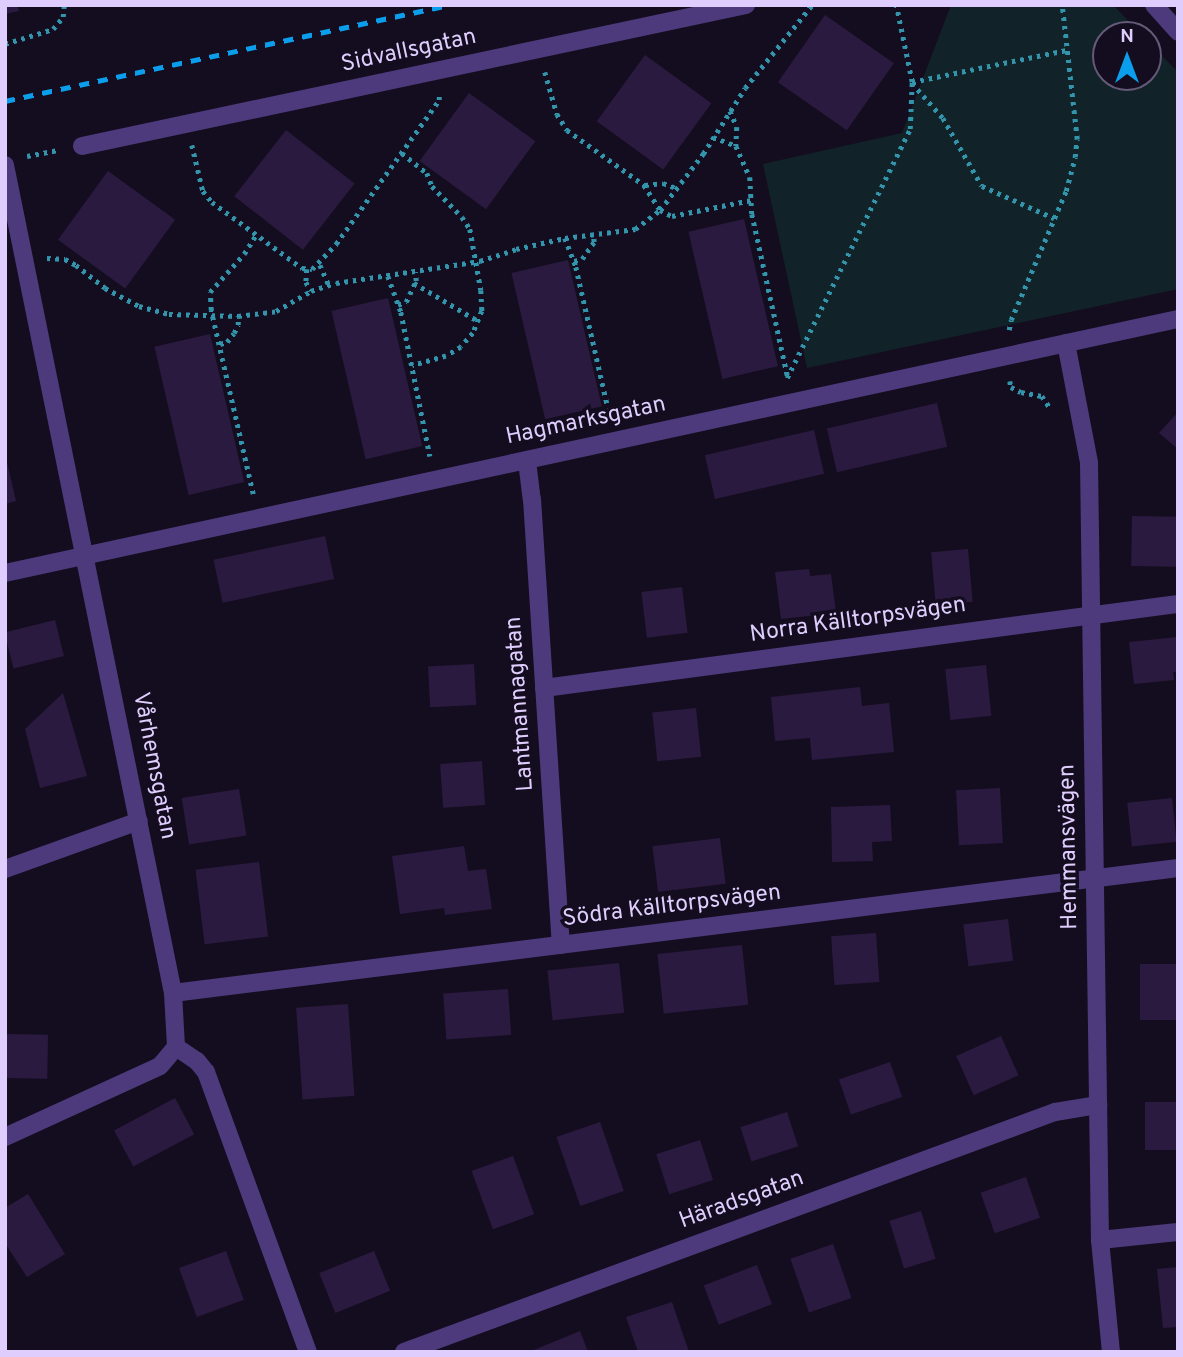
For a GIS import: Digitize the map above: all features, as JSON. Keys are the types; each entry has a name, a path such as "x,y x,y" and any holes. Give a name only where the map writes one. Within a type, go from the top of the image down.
{"street":[{"name":"Sidvallsgatan","path":"82,146 746,5"},
{"path":"1154,5 1178,32"},
{"name":"Vårhemsgatan","path":"11,161 25,264 173,993 176,1047"},
{"name":"Hagmarksgatan","path":"5,573 1178,319"},
{"name":"Hemmansvägen","path":"1066,343 1089,463 1100,1240 1111,1352"},
{"name":"Lantmannagatan","path":"527,461 532,499 561,945"},
{"name":"Norra Källtorpsvägen","path":"544,688 1178,604"},
{"path":"5,869 139,821"},
{"name":"Södra Källtorpsvägen","path":"173,993 1178,868"},
{"path":"5,1137 160,1066 176,1047 197,1060 206,1072 308,1352"},
{"name":"Häradsgatan","path":"404,1352 1055,1112 1098,1105"},
{"path":"1100,1240 1178,1232"}],"path":[{"path":"5,44 53,29 63,17 64,5"},
{"path":"25,264 53,257 65,259 106,288 139,306 169,314 238,316 276,312 299,301 311,291 329,285 476,262 516,248 565,238 635,229 660,210 730,111 812,5"},
{"path":"788,377 910,129 912,82 897,5"},
{"path":"1006,356 1011,320 1072,175 1076,148 1062,5"},
{"path":"540,49 552,100 567,130 644,185 660,210 672,216 751,200"},
{"path":"912,82 1067,50"},
{"path":"307,269 320,265 439,100 440,88 435,71"},
{"path":"912,82 943,117 982,186 1054,218"},
{"path":"730,111 737,127 736,146 750,177 751,200 794,402"},
{"path":"188,123 203,191 212,202 307,269"},
{"path":"713,137 736,146"},
{"path":"11,161 82,146"},
{"path":"402,153 426,173 432,186 470,229 481,290 482,312 474,333 461,347 446,356 412,366"},
{"path":"644,185 663,183 676,188"},
{"path":"256,235 244,254 210,292 211,310 215,317 258,519"},
{"path":"574,261 582,259 594,242 593,235"},
{"path":"565,238 574,261 615,441"},
{"path":"320,265 329,285"},
{"path":"307,269 306,282 311,291"},
{"path":"398,304 405,302 414,283 415,272"},
{"path":"388,276 398,304 435,480"},
{"path":"414,283 478,321"},
{"path":"220,344 227,342 234,333 238,316"}],"green space":[{"path":"951,5 1113,5 1128,21 1092,21 1092,91 1162,91 1162,56 1178,72 1178,289 807,368 763,164 902,133"}],"building":[{"path":"5,5 17,5 19,11 5,14"},
{"path":"825,15 894,63 847,130 778,82"},
{"path":"645,55 711,103 663,170 597,121"},
{"path":"469,93 535,141 486,209 420,161"},
{"path":"286,130 355,184 303,250 234,196"},
{"path":"108,171 175,220 125,289 58,240"},
{"path":"744,219 778,366 722,379 688,232"},
{"path":"568,260 602,406 545,419 511,273"},
{"path":"388,298 422,446 366,459 331,311"},
{"path":"210,334 244,482 189,495 154,347"},
{"path":"937,403 947,447 837,472 827,428"},
{"path":"1178,412 1178,449 1159,433"},
{"path":"814,430 824,474 715,499 705,455"},
{"path":"5,459 16,501 5,504"},
{"path":"1132,516 1177,517 1176,567 1131,566"},
{"path":"325,536 334,579 223,603 213,560"},
{"path":"968,549 973,602 936,605 931,552"},
{"path":"809,569 810,576 831,574 836,613 781,619 775,572"},
{"path":"682,587 688,633 647,638 641,592"},
{"path":"55,620 64,656 13,668 5,632"},
{"path":"1178,637 1178,672 1173,672 1174,680 1134,684 1129,642"},
{"path":"474,664 476,705 430,707 428,666"},
{"path":"986,665 991,716 951,720 945,669"},
{"path":"860,687 862,706 889,703 894,752 812,760 810,738 775,741 771,697"},
{"path":"63,693 87,776 40,788 25,729"},
{"path":"696,708 701,757 657,761 652,713"},
{"path":"482,761 485,805 443,808 440,764"},
{"path":"1000,788 1003,843 959,845 956,790"},
{"path":"239,789 246,835 189,844 182,798"},
{"path":"1172,798 1177,842 1132,846 1127,803"},
{"path":"890,805 892,841 872,842 873,861 832,862 831,807"},
{"path":"720,838 726,884 658,892 653,846"},
{"path":"464,846 468,871 486,869 492,909 445,915 444,908 400,914 392,856"},
{"path":"259,862 268,936 205,944 195,870"},
{"path":"1008,919 1013,961 968,966 963,924"},
{"path":"876,933 879,982 835,985 831,936"},
{"path":"742,945 748,1005 664,1014 657,954"},
{"path":"619,963 624,1013 553,1020 547,971"},
{"path":"1140,964 1178,964 1178,1020 1140,1020"},
{"path":"508,989 511,1035 446,1039 443,994"},
{"path":"348,1004 354,1096 303,1099 296,1008"},
{"path":"5,1034 48,1035 47,1079 5,1078"},
{"path":"1001,1036 1018,1075 974,1095 956,1056"},
{"path":"890,1062 902,1097 851,1115 839,1080"},
{"path":"175,1098 194,1134 133,1167 114,1130"},
{"path":"1145,1102 1178,1102 1178,1150 1145,1150"},
{"path":"787,1112 798,1146 752,1161 740,1127"},
{"path":"600,1122 624,1191 580,1206 557,1137"},
{"path":"700,1140 713,1180 669,1194 656,1154"},
{"path":"513,1156 534,1214 493,1229 472,1171"},
{"path":"1026,1177 1040,1218 995,1233 981,1193"},
{"path":"28,1194 65,1254 27,1277 5,1243 5,1208"},
{"path":"921,1211 936,1259 904,1268 889,1221"},
{"path":"833,1244 852,1298 809,1313 790,1259"},
{"path":"226,1251 244,1300 197,1317 179,1268"},
{"path":"374,1251 390,1291 335,1313 319,1273"},
{"path":"757,1265 772,1304 719,1325 704,1285"},
{"path":"1178,1267 1178,1327 1163,1328 1157,1269"},
{"path":"672,1302 689,1352 638,1352 626,1317"},
{"path":"580,1331 588,1352 529,1352"}],"railway":[{"path":"5,101 449,5"}]}
